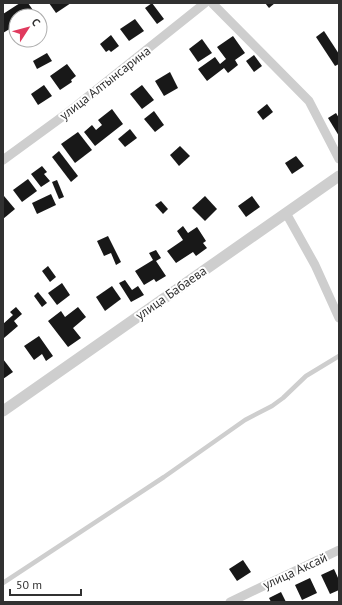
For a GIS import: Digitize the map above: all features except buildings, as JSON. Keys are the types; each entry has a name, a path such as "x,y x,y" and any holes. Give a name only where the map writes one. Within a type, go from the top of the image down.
{"street":[{"name":"улица Алтынсарина","path":"3,160 66,114 205,3"},
{"path":"212,3 309,101 339,159"},
{"name":"улица Бабаева","path":"3,411 339,176"},
{"path":"286,213 315,265 339,318"},
{"name":"улица Аксай","path":"230,602 339,550"}],"lane":[{"path":"3,583 164,477 245,420 272,406 283,398 306,376 339,356"}]}
